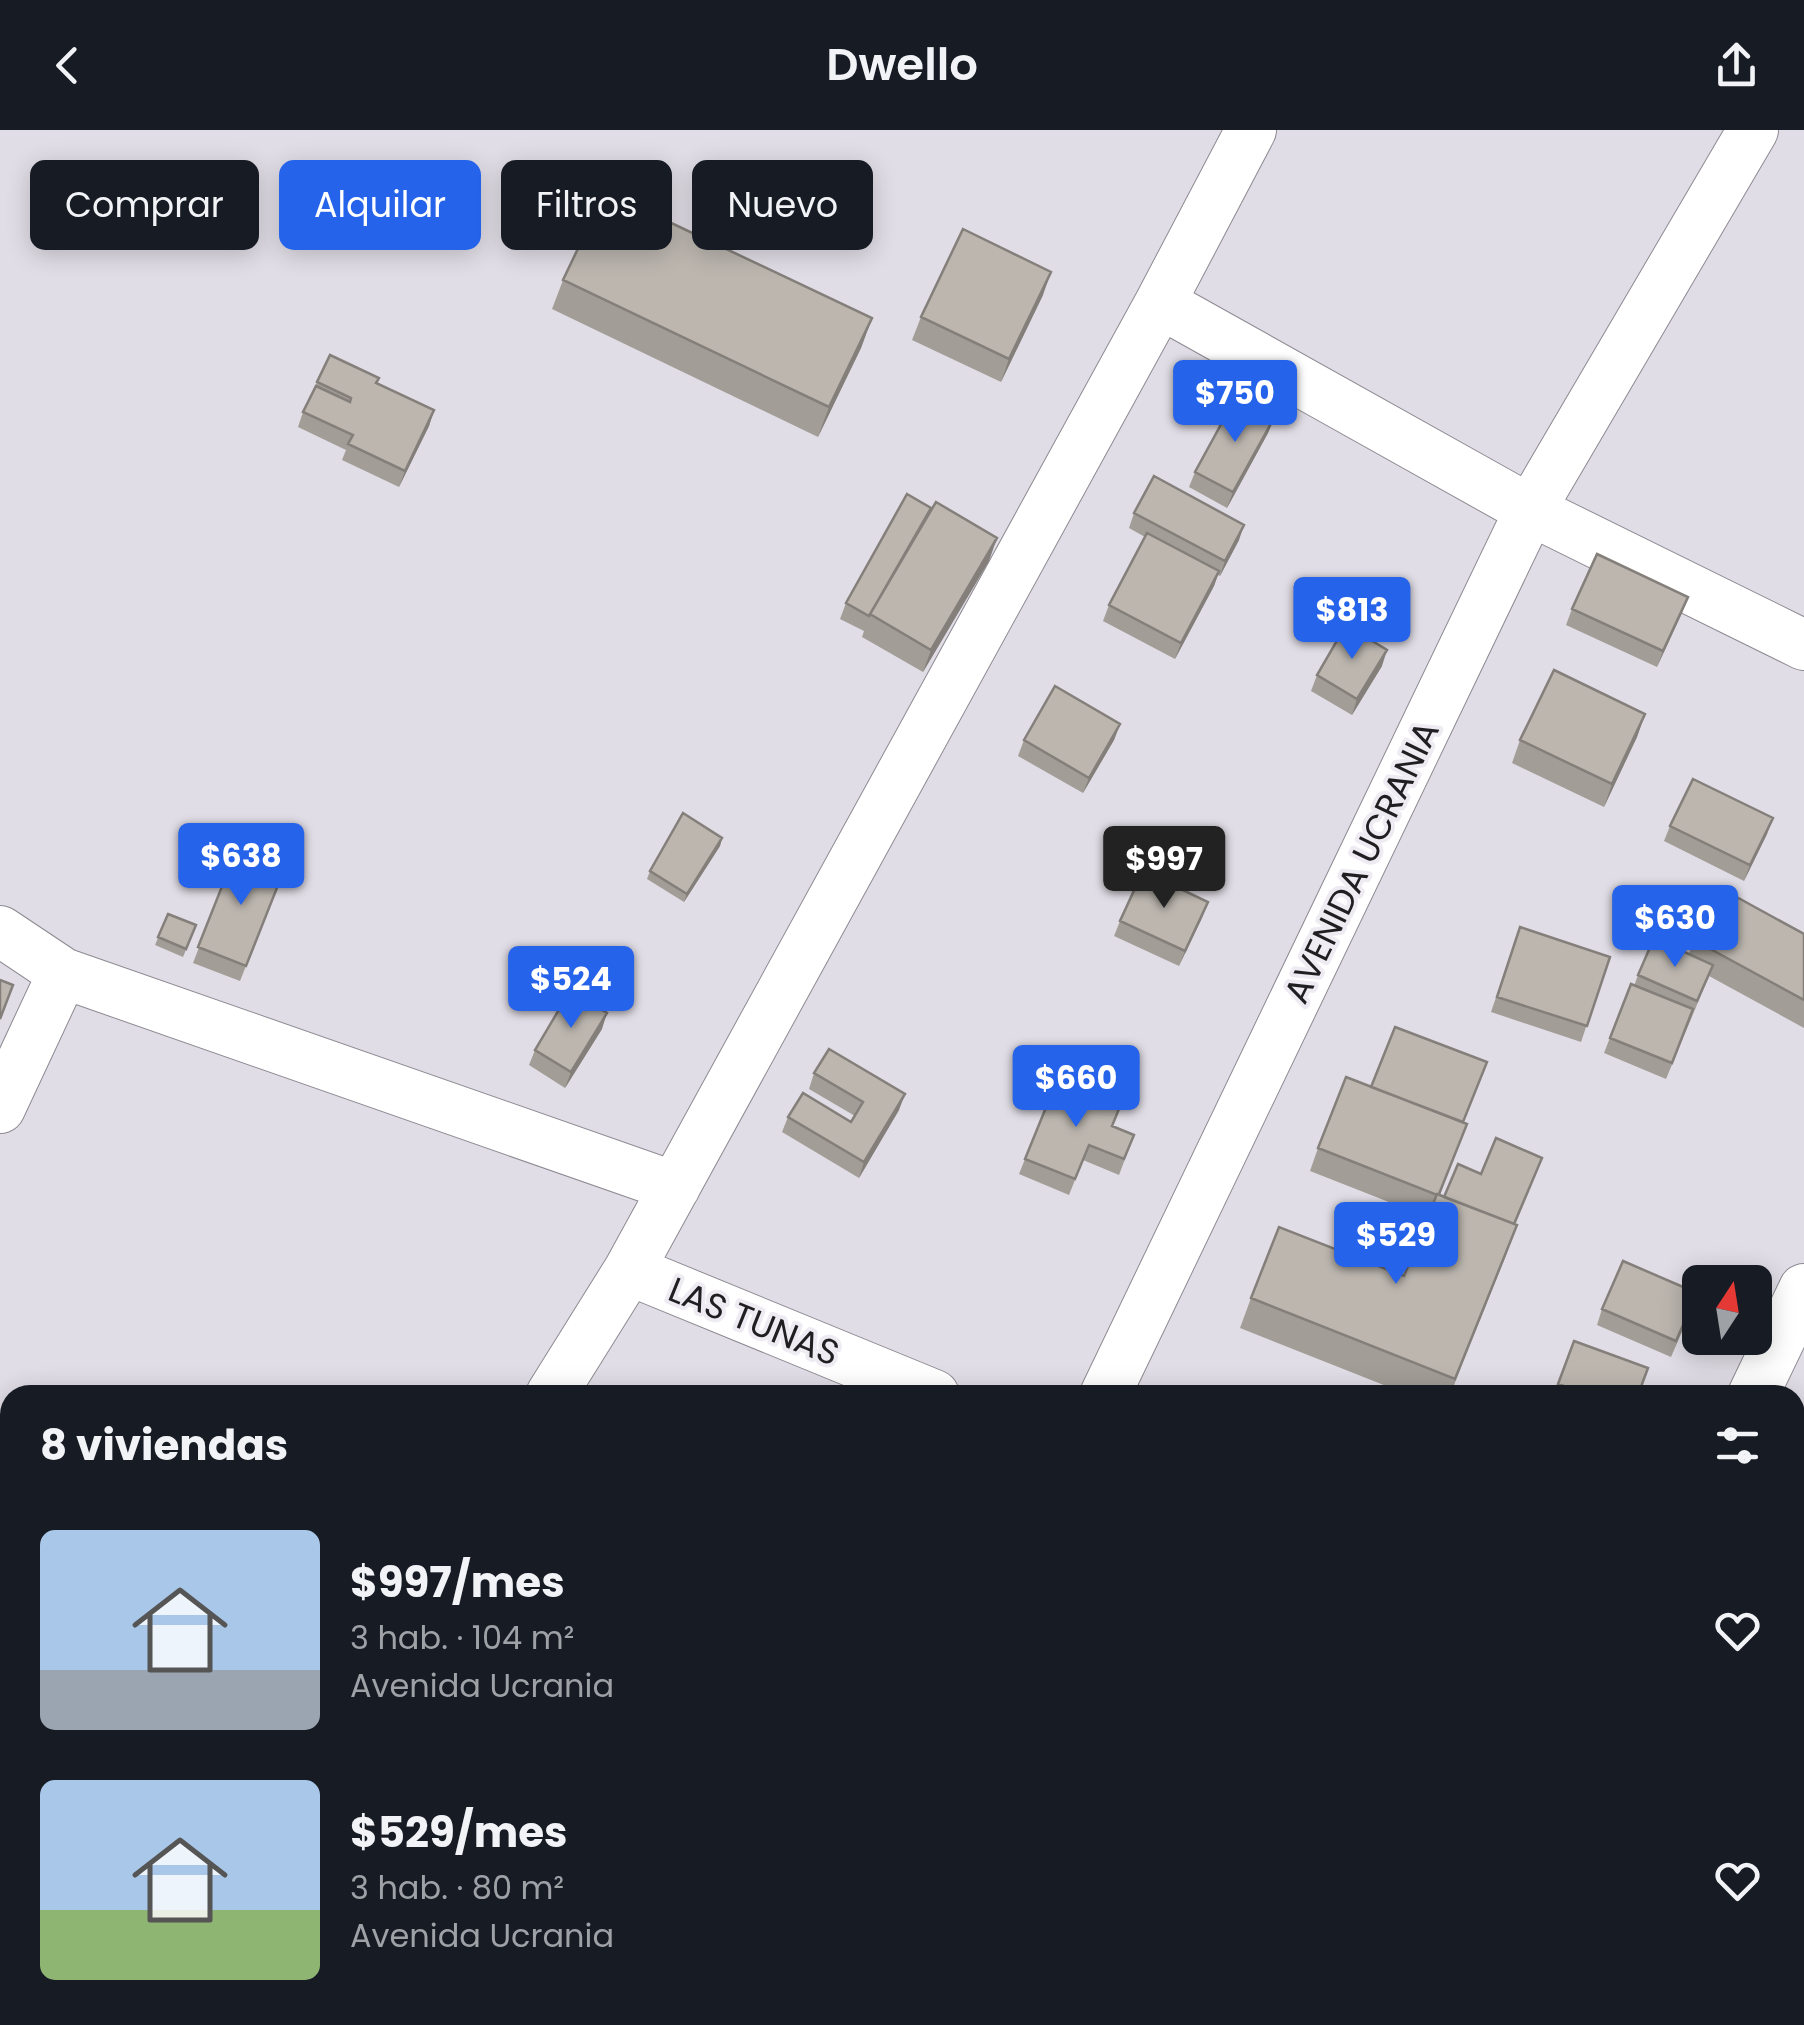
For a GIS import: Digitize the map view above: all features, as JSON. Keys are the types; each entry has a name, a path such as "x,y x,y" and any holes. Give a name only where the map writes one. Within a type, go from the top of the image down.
{"street":[{"path":"557,1385 630,1270 1160,303 1250,130"},
{"name":"AVENIDA UCRANIA","path":"1111,1385 1530,510 1753,130"},
{"path":"1160,303 1530,510 1804,645"},
{"path":"0,931 63,973 675,1187"},
{"path":"0,1108 63,973"},
{"name":"LAS TUNAS","path":"630,1270 910,1385"},
{"path":"1758,1385 1804,1289"}],"building":[{"path":"672,223 692,233 692,250 728,250 872,318 829,407 563,280 577,250 672,250"},
{"path":"963,229 1051,272 1009,359 921,317"},
{"path":"330,355 379,378 376,383 434,410 405,471 348,444 353,435 303,412 316,386 350,402 351,398 317,382"},
{"path":"1236,397 1274,418 1233,492 1195,472"},
{"path":"1154,476 1244,525 1225,561 1134,513"},
{"path":"907,494 931,508 869,616 846,603"},
{"path":"936,502 997,538 931,650 870,614"},
{"path":"1147,533 1219,571 1181,643 1109,605"},
{"path":"1597,554 1688,597 1663,651 1572,609"},
{"path":"1346,625 1387,650 1357,699 1317,675"},
{"path":"1554,670 1645,714 1612,784 1520,740"},
{"path":"1055,686 1120,724 1089,778 1024,740"},
{"path":"1693,779 1773,818 1750,865 1670,826"},
{"path":"683,813 722,838 687,894 650,871"},
{"path":"236,851 284,870 246,966 198,947"},
{"path":"1143,871 1208,902 1185,951 1120,921"},
{"path":"1722,889 1804,934 1804,1000 1694,940"},
{"path":"168,914 196,925 186,949 158,937"},
{"path":"1520,927 1610,957 1587,1026 1497,997"},
{"path":"1654,938 1713,965 1697,1001 1638,975"},
{"path":"0,980 13,985 0,1019"},
{"path":"1631,984 1693,1009 1672,1063 1610,1038"},
{"path":"570,991 607,1013 571,1072 535,1050"},
{"path":"1395,1027 1487,1062 1463,1122 1371,1087"},
{"path":"829,1049 905,1094 864,1162 788,1117 803,1093 851,1122 863,1102 814,1073"},
{"path":"1346,1077 1467,1124 1439,1194 1318,1148"},
{"path":"1058,1078 1121,1104 1112,1126 1134,1135 1124,1159 1089,1145 1075,1179 1025,1159"},
{"path":"1496,1138 1542,1158 1514,1224 1444,1197 1458,1164 1481,1174"},
{"path":"1437,1194 1517,1225 1455,1379 1251,1298 1279,1227 1404,1276"},
{"path":"1623,1261 1682,1287 1682,1327 1676,1341 1602,1309"},
{"path":"1574,1341 1648,1368 1642,1385 1558,1384"}]}
